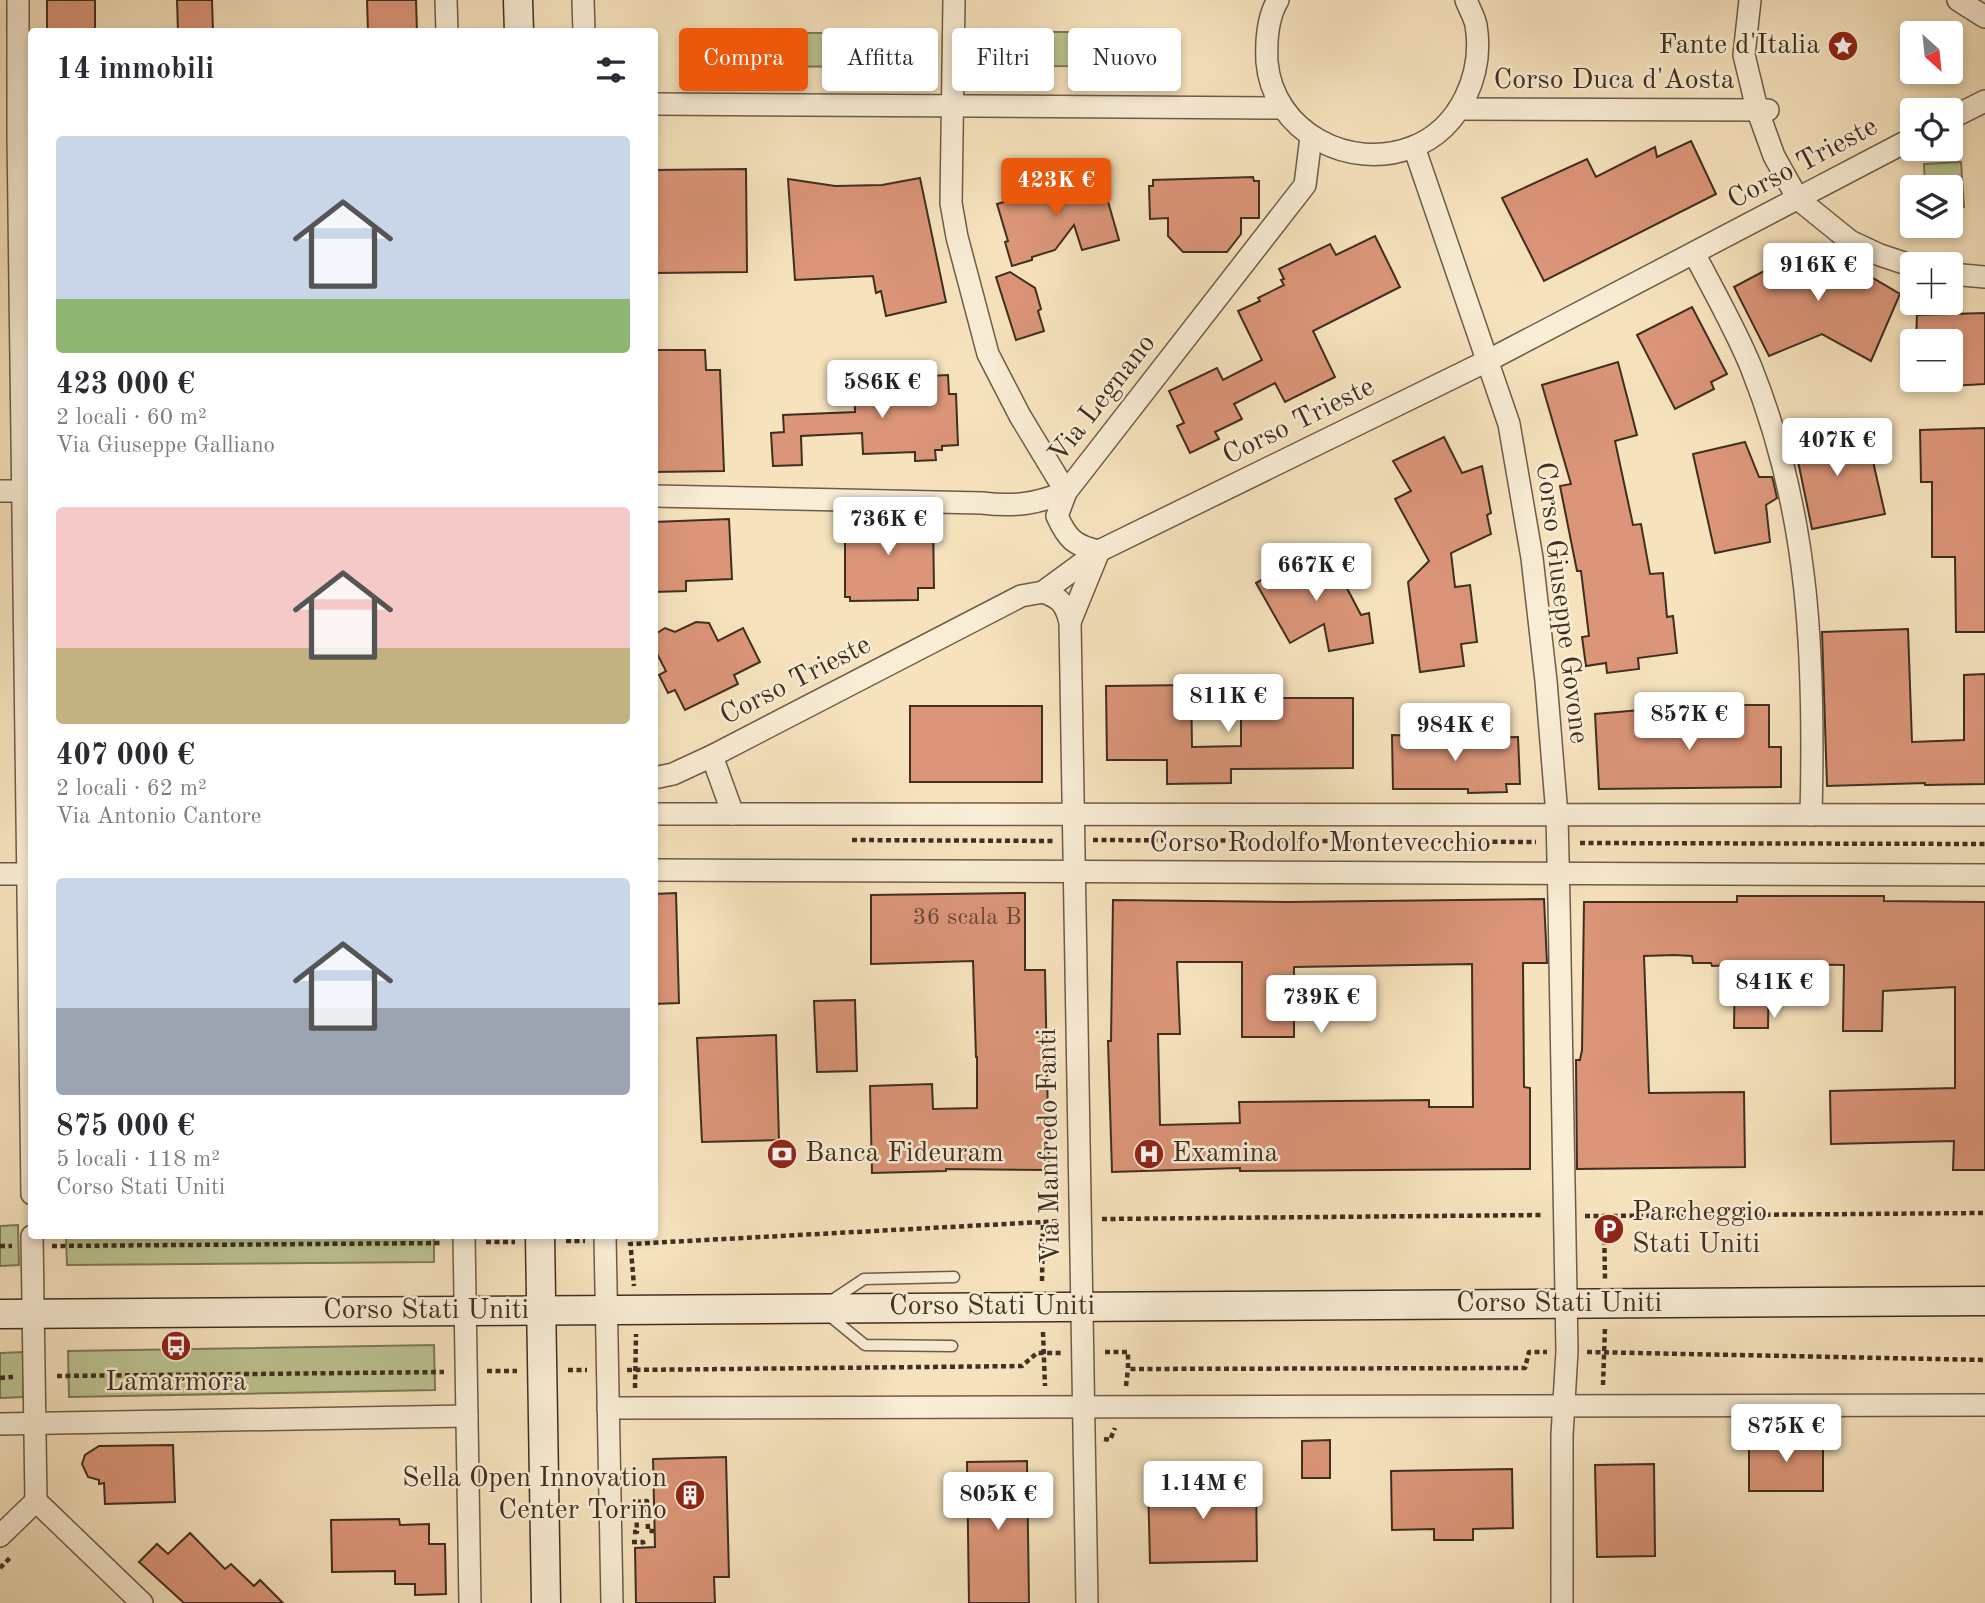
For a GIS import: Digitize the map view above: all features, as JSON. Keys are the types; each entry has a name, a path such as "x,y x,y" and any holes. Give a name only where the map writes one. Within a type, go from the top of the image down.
{"main road":[{"path":"518,0 519,28"},
{"path":"540,1239 546,1603"},
{"name":"Corso Stati Uniti","path":"0,1314 1985,1301"}],"street":[{"path":"18,0 16,107 27,491 28,682"},
{"path":"446,0 447,28"},
{"path":"583,0 584,28"},
{"path":"954,0 951,203 957,237 988,354 1020,416 1066,492 1057,516 1065,535 1083,548 1099,551 1070,622"},
{"path":"1270,2 1265,40 1268,76 1283,108 1311,137 1344,152 1379,155 1414,147 1439,131 1460,109 1473,83 1478,53 1475,23 1466,0"},
{"path":"1750,0 1744,55 1774,156 1798,199 1850,241 1900,262"},
{"path":"1958,0 1985,17"},
{"path":"1963,112 1985,101"},
{"path":"658,104 1283,108"},
{"name":"Corso Duca d'Aosta","path":"1460,109 1762,110"},
{"name":"Via Legnano","path":"658,496 982,503 1004,506 1036,504 1066,492 1305,185 1311,137"},
{"name":"Corso Trieste","path":"658,777 673,774 712,756 1021,596 1043,592 1099,551 1489,360 1900,145"},
{"name":"Corso Giuseppe Govone","path":"1414,147 1509,424 1532,558 1557,815 1559,873 1567,1351 1563,1406 1562,1603"},
{"path":"1694,253 1751,365 1783,462 1794,514 1811,638 1811,815"},
{"path":"1963,275 1985,277"},
{"path":"0,491 27,491"},
{"path":"1043,592 1058,597 1065,606 1070,622"},
{"name":"Via Manfredo Fanti","path":"1070,622 1087,1603"},
{"name":"Corso Trieste","path":"712,756 733,814"},
{"name":"Corso Rodolfo Montevecchio","path":"658,814 1985,815"},
{"name":"Corso Rodolfo Montevecchio","path":"658,870 1985,875"},
{"path":"0,874 28,874"},
{"path":"464,1239 470,1603"},
{"path":"605,1239 612,1603"},
{"path":"32,1241 36,1501 142,1603"},
{"path":"608,1408 1985,1405"},
{"path":"0,1424 467,1416"},
{"path":"0,1536 36,1501"}],"lane":[{"path":"952,1346 865,1345 821,1309 864,1279 954,1277"}],"path":[{"path":"846,840 1985,844"},
{"path":"1079,1221 1118,1217 1985,1213"},
{"path":"1601,1406 1606,1303 1604,1216"},
{"path":"630,1244 1043,1222"},
{"path":"0,1246 32,1241 464,1239"},
{"path":"635,1408 636,1310"},
{"path":"34,1377 1022,1366 1037,1353 1128,1352 1128,1369 1525,1368 1528,1352 1567,1351 1985,1360"},
{"path":"628,1532 637,1532 651,1531 647,1501 635,1502 637,1532"},
{"path":"629,1543 643,1542 644,1547"},
{"path":"0,1567 14,1554"}],"green space":[{"path":"1054,32 1068,32 1068,66 1054,66"},
{"path":"808,33 822,33 822,67 808,67"},
{"path":"1961,162 1962,175 1924,175 1924,164"},
{"path":"18,1225 19,1265 0,1266 0,1226"},
{"path":"66,1239 434,1239 434,1262 67,1265"},
{"path":"434,1345 435,1390 69,1397 68,1351"},
{"path":"23,1352 23,1397 0,1398 0,1353"}],"building":[{"path":"47,0 95,0 95,28 47,28"},
{"path":"177,0 212,0 213,28 178,28"},
{"path":"367,0 416,0 417,28 368,28"},
{"path":"1691,141 1716,194 1544,281 1502,198 1587,159 1596,177 1655,147 1657,157"},
{"path":"746,169 747,272 658,273 658,170"},
{"path":"1075,170 1081,191 1103,184 1119,240 1082,250 1074,225 1055,250 1012,266 997,204 1038,192 1035,182"},
{"path":"1253,177 1254,181 1259,181 1259,218 1241,218 1241,234 1227,252 1183,252 1168,236 1168,218 1150,219 1149,186 1153,186 1153,180"},
{"path":"920,178 946,302 886,316 881,291 876,293 873,276 795,280 788,179 835,186 882,185"},
{"path":"1375,236 1400,287 1313,331 1335,377 1285,402 1275,383 1234,404 1242,419 1215,432 1219,439 1190,453 1177,426 1184,423 1169,391 1217,368 1223,380 1262,360 1238,311 1260,301 1258,298 1284,285 1279,269 1330,244 1336,255"},
{"path":"1815,244 1900,294 1871,361 1822,334 1769,356 1734,287"},
{"path":"1010,272 1035,288 1044,331 1016,340 996,277"},
{"path":"1692,307 1727,374 1711,382 1714,389 1675,409 1637,335"},
{"path":"1985,313 1985,384 1963,385 1963,329 1916,329 1917,315"},
{"path":"658,350 705,350 706,370 720,370 724,471 658,472"},
{"path":"1618,362 1637,435 1615,441 1633,525 1641,524 1650,574 1663,573 1667,617 1673,616 1677,653 1638,658 1639,669 1607,673 1606,663 1586,666 1582,637 1589,636 1581,571 1577,571 1560,486 1571,484 1542,385"},
{"path":"948,375 949,394 956,394 958,445 942,446 942,450 935,450 936,460 915,461 915,452 863,454 862,433 801,436 802,465 773,466 771,433 784,432 783,415 855,412 854,380"},
{"path":"1849,424 1857,461 1872,457 1885,514 1812,529 1793,437"},
{"path":"1985,428 1985,632 1956,632 1955,557 1932,557 1932,482 1921,482 1920,430"},
{"path":"1444,437 1462,473 1482,466 1491,513 1487,515 1491,534 1451,553 1455,587 1470,585 1477,642 1461,644 1464,666 1420,672 1408,582 1429,561 1395,499 1411,491 1393,461"},
{"path":"1745,442 1759,477 1772,477 1773,480 1777,498 1766,505 1770,542 1715,553 1693,454"},
{"path":"855,513 918,515 918,520 933,520 934,588 918,588 918,600 850,601 850,597 845,597 845,519 855,519"},
{"path":"729,519 732,579 686,581 686,591 658,592 658,522"},
{"path":"1328,552 1361,615 1369,613 1373,643 1329,651 1324,624 1290,643 1256,583 1305,556 1309,563"},
{"path":"696,622 709,623 718,641 743,628 760,662 734,675 738,684 685,710 675,690 668,693 659,675 666,671 658,656 658,632 665,628 675,632"},
{"path":"1908,629 1912,742 1964,740 1964,675 1985,674 1985,784 1827,786 1822,632"},
{"path":"1191,685 1192,747 1241,746 1241,698 1353,698 1353,768 1231,769 1231,783 1167,784 1167,760 1107,760 1106,686"},
{"path":"1708,705 1769,705 1769,747 1781,747 1781,787 1599,789 1595,714 1640,710 1642,730 1708,727"},
{"path":"910,706 1042,706 1042,782 910,782"},
{"path":"1392,735 1518,737 1520,784 1506,784 1507,792 1393,789"},
{"path":"676,893 679,1003 658,1004 658,894"},
{"path":"1025,893 1025,970 1045,970 1049,1170 946,1169 872,1173 870,1086 932,1084 933,1109 977,1108 977,1057 973,961 871,964 871,895"},
{"path":"1737,896 1884,896 1884,901 1985,902 1985,1170 1953,1170 1954,1141 1831,1144 1830,1091 1955,1088 1955,987 1883,991 1882,1031 1843,1031 1844,965 1769,964 1768,1028 1734,1028 1735,965 1693,963 1692,956 1674,955 1644,956 1649,1093 1744,1092 1745,1167 1577,1169 1576,1060 1580,1060 1582,1050 1584,902 1737,902"},
{"path":"1544,899 1547,963 1523,963 1524,1087 1530,1088 1530,1169 1240,1171 1240,1168 1112,1172 1108,1041 1111,1041 1113,900 1287,902","holes":["1177,962 1242,962 1242,1037 1294,1037 1294,967 1472,964 1473,1107 1429,1107 1429,1100 1239,1102 1240,1123 1160,1125 1158,1034 1180,1034"]},
{"path":"855,1000 857,1071 817,1072 814,1001"},
{"path":"776,1035 779,1140 702,1142 697,1038"},
{"path":"1749,1436 1823,1436 1823,1491 1749,1491"},
{"path":"1330,1440 1330,1478 1302,1478 1302,1441"},
{"path":"173,1445 175,1502 105,1504 104,1483 99,1484 99,1480 88,1477 82,1464 85,1455 99,1446"},
{"name":"Sella Open Innovation Center Torino","path":"726,1457 729,1577 714,1577 715,1603 636,1603 635,1548 655,1547 653,1459"},
{"path":"1027,1461 1029,1603 969,1603 967,1462"},
{"path":"1654,1464 1655,1556 1597,1557 1595,1465"},
{"path":"1512,1469 1513,1528 1473,1529 1473,1540 1434,1540 1434,1529 1392,1530 1391,1471"},
{"path":"1256,1479 1257,1561 1150,1563 1148,1482"},
{"path":"399,1519 400,1525 429,1524 429,1544 445,1544 446,1594 415,1595 415,1584 395,1584 395,1571 332,1572 331,1520"},
{"path":"190,1533 225,1569 231,1564 254,1586 260,1580 283,1603 184,1603 139,1562 157,1544 168,1554"}],"place":[{"name":"Fante d'Italia","path":"1843,46"},
{"name":"Banca Fideuram","path":"782,1154"},
{"name":"Examina","path":"1149,1154"},
{"name":"Parcheggio Stati Uniti","path":"1609,1229"},
{"name":"Lamarmora","path":"176,1346"},
{"name":"Sella Open Innovation Center Torino","path":"690,1495"}]}
